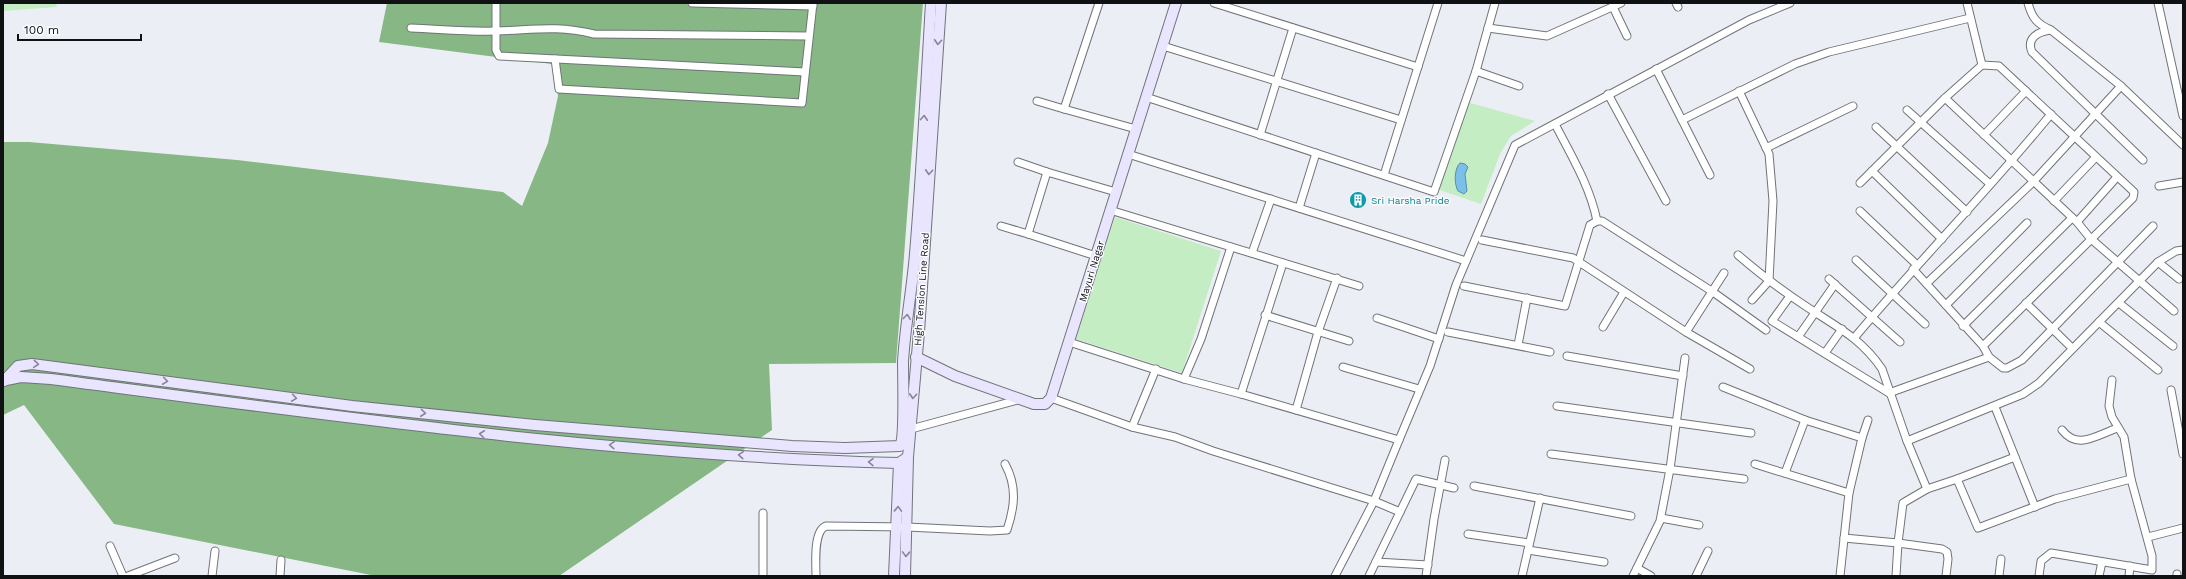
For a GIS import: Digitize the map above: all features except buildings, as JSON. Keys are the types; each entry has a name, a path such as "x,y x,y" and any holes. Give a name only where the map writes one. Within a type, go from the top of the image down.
{"main road":[{"name":"High Tension Line Road","path":"905,576 902,527 916,357 931,3"},
{"name":"High Tension Line Road","path":"3,381 18,366 32,364 359,406 535,425 792,446 896,447 902,442 904,356 941,3"},
{"name":"Mayuri Nagar","path":"1051,398 1163,46 1174,4"},
{"path":"916,357 955,376 1040,405 1045,404 1051,398"},
{"path":"3,381 21,377 51,379 534,439 768,457 899,463 908,457"},
{"path":"534,439 535,425"},
{"path":"894,576 902,527 899,463"}],"street":[{"path":"496,3 496,50 499,56 805,72"},
{"path":"555,59 559,89 802,103 808,36 813,5 692,3"},
{"path":"1064,109 1099,3"},
{"path":"1214,3 1418,67"},
{"path":"1384,175 1438,3"},
{"path":"1146,97 1434,192 1476,71 1495,3"},
{"path":"1488,28 1547,36 1621,3"},
{"path":"1335,576 1374,501 1419,389 1430,366 1456,285 1515,145 1749,20 1790,3"},
{"path":"1967,3 1982,65"},
{"path":"2028,3 2034,20 2038,25 2050,30 2121,86 2183,145"},
{"path":"2158,3 2183,116"},
{"path":"1613,7 1627,36"},
{"path":"1682,120 1795,64 1829,52 1970,18"},
{"path":"411,28 496,31 540,28 572,28 594,34 808,36"},
{"path":"1260,135 1293,28"},
{"path":"2050,30 2037,34 2031,39 2030,46 2032,52 2143,160"},
{"path":"1163,46 1401,120"},
{"path":"1860,183 1945,98 1982,65 1999,66 2134,192 2133,198 2090,238 1983,346"},
{"path":"1656,69 1710,174"},
{"path":"1476,71 1519,86"},
{"path":"1927,283 2033,182 2076,137 2121,86"},
{"path":"1984,135 2026,90"},
{"path":"1739,91 1769,154 1773,201 1768,281 1752,300"},
{"path":"1608,94 1666,201"},
{"path":"1945,98 2074,220 2090,238 2118,262 2138,282 2174,311"},
{"path":"1037,102 1136,129"},
{"path":"1766,148 1853,106"},
{"path":"1907,110 1990,184"},
{"path":"1855,337 1915,267 1967,212 1990,184 2012,162 2051,114"},
{"path":"1554,124 1576,164 1593,202 1597,221"},
{"path":"1876,127 1967,212"},
{"path":"1299,208 1316,153"},
{"path":"1128,154 1466,262"},
{"path":"2054,201 2096,157"},
{"path":"1018,162 1116,192"},
{"path":"1872,171 1942,239"},
{"path":"1028,234 1048,172"},
{"path":"1963,326 2117,177"},
{"path":"2159,186 2183,182"},
{"path":"1252,253 1271,199"},
{"path":"1110,210 1231,246 1282,263 1337,278 1359,286"},
{"path":"1860,211 1915,267 1963,326 1983,346 1989,357 2003,368 2012,367 2052,329 2152,226"},
{"path":"1464,286 1565,306 1590,225 1597,221 1602,222 1713,292 1766,330"},
{"path":"1946,305 2027,223"},
{"path":"1001,226 1096,256"},
{"path":"1482,240 1563,256 1579,262 1686,332 1750,369"},
{"path":"1184,380 1201,339 1231,246"},
{"path":"1907,441 1995,407 2024,394 2039,383 2158,262 2176,251 2183,250"},
{"path":"1738,255 1768,281 1855,337 1882,369 1907,441 1927,488"},
{"path":"1856,260 1925,324"},
{"path":"2158,262 2179,279"},
{"path":"1241,394 1282,263"},
{"path":"1686,332 1724,273"},
{"path":"1296,410 1318,332 1337,278"},
{"path":"1798,337 1832,282 1873,316 1900,342"},
{"path":"1603,327 1624,292"},
{"path":"1790,296 1772,321 1889,392 1989,357"},
{"path":"1518,346 1527,298"},
{"path":"2026,303 2072,348"},
{"path":"2119,303 2173,346"},
{"path":"1265,315 1349,341"},
{"path":"1377,318 1439,339"},
{"path":"2099,322 2158,370"},
{"path":"1825,354 1842,329"},
{"path":"1448,332 1550,352"},
{"path":"1069,342 1156,369 1184,380 1241,394 1399,440"},
{"path":"1567,356 1683,376"},
{"path":"1633,576 1661,518 1670,469 1686,358"},
{"path":"1343,367 1419,389"},
{"path":"1132,427 1156,369"},
{"path":"2039,576 2041,561 2051,553 2152,570 2152,556 2148,537 2131,479 2124,437 2112,417 2109,406 2112,380"},
{"path":"1723,387 1805,420 1862,438"},
{"path":"2170,390 2183,454"},
{"path":"1051,398 1132,427 1175,437 1213,451 1374,501 1400,512"},
{"path":"911,429 1022,399"},
{"path":"1557,406 1751,433"},
{"path":"1995,407 2035,507"},
{"path":"1785,473 1805,420"},
{"path":"1840,576 1849,493 1862,438 1868,420"},
{"path":"2062,430 2068,437 2075,441 2091,439 2118,428"},
{"path":"1550,454 1744,479"},
{"path":"1896,576 1903,503 1927,488 2015,457"},
{"path":"1426,576 1439,484 1445,460"},
{"path":"816,576 818,535 824,527 902,527 990,532 1007,530 1014,492 1012,477 1005,464"},
{"path":"1755,464 1849,493"},
{"path":"1369,576 1416,479 1454,488"},
{"path":"1956,479 1978,528 2055,499 2131,479"},
{"path":"1474,486 1631,516"},
{"path":"1522,576 1540,498"},
{"path":"763,513 763,576"},
{"path":"1661,518 1699,525"},
{"path":"2148,537 2183,528"},
{"path":"1468,534 1604,562"},
{"path":"1844,538 1942,549 1946,552 1948,558 1946,576"},
{"path":"110,546 123,576"},
{"path":"212,576 215,551"},
{"path":"1696,576 1708,551"},
{"path":"128,576 175,558"},
{"path":"280,576 281,560"},
{"path":"1999,576 2001,560"},
{"path":"1376,562 1428,565"},
{"path":"2099,576 2102,562"},
{"path":"2129,576 2130,566"},
{"path":"1637,568 1651,576"}],"green space":[{"path":"3,3 56,3 57,7 3,11"},
{"path":"387,3 923,3 896,363 769,364 772,430 559,576 376,576 114,524 24,405 3,415 3,142 29,142 237,160 503,192 522,206 548,143 558,96 552,64 379,42"},
{"path":"1467,102 1535,121 1511,136 1500,154 1481,204 1437,189"},
{"path":"1115,217 1221,251 1182,373 1076,339"}],"water":[{"path":"1460,163 1465,164 1468,167 1465,174 1467,191 1464,194 1458,191 1456,185 1455,177"}],"place":[{"name":"Sri Harsha Pride","path":"1358,200"}]}
